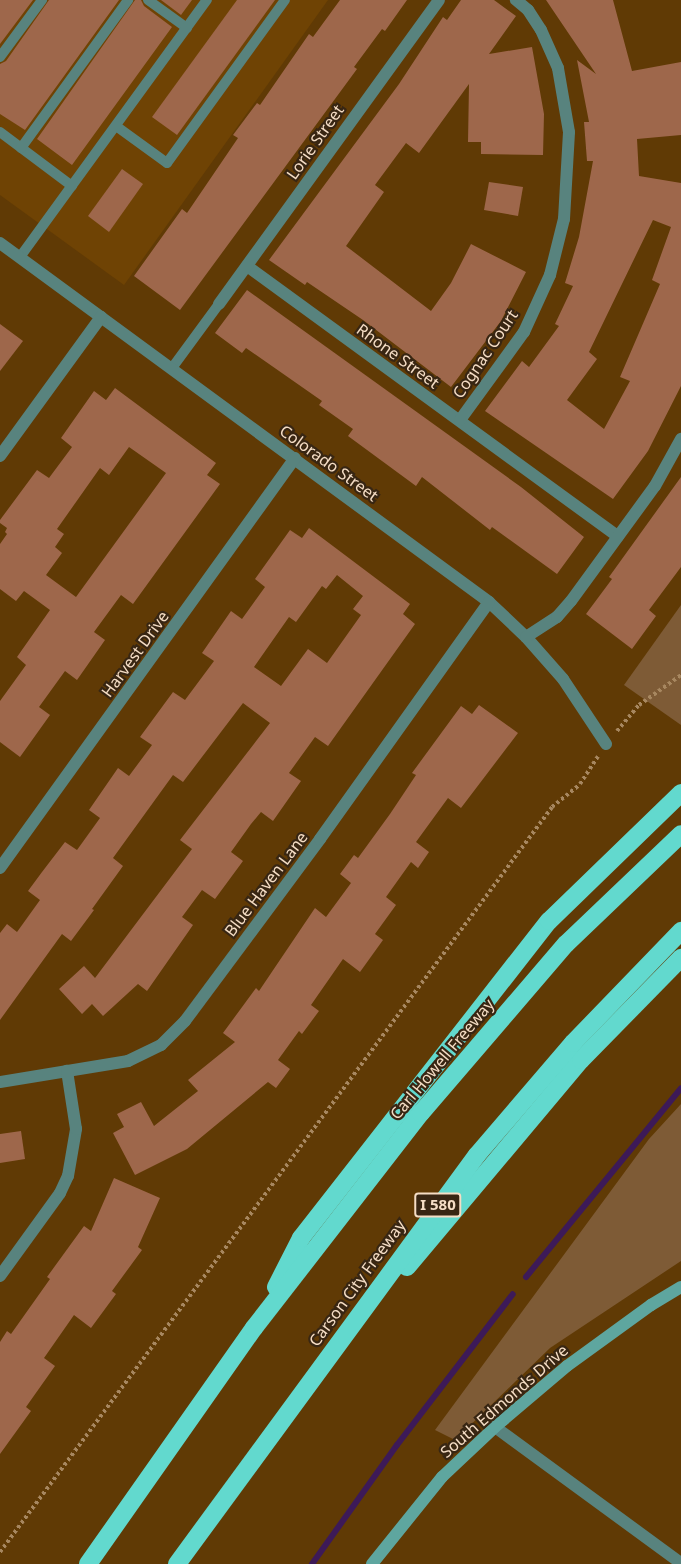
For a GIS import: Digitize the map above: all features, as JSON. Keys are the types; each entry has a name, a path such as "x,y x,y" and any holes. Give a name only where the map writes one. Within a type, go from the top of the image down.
{"highway":[{"path":"88,1564 254,1328 301,1238 549,921 681,793"},
{"name":"Carl Howell Freeway","path":"254,1328 421,1113 501,1019 566,944 681,834"},
{"name":"Carson City Freeway","path":"177,1564 477,1155 573,1043 681,931"},
{"path":"222,1501 402,1272 508,1145 614,1024 681,958"}],"street":[{"name":"Lorie Street","path":"219,304 439,0"},
{"name":"Cognac Court","path":"460,420 524,332 550,275 564,219 569,132 558,68 541,30 528,10 516,0"},
{"name":"Colorado Street","path":"0,243 489,602 526,637 563,679 606,744"},
{"name":"Rhone Street","path":"247,266 618,537"},
{"path":"0,456 101,317"},
{"path":"526,637 557,617 655,486 681,439"},
{"name":"Harvest Drive","path":"0,868 295,458"},
{"name":"Blue Haven Lane","path":"0,1082 128,1061 161,1044 185,1021 320,839 489,602"},
{"path":"0,1276 60,1193 68,1176 76,1129 67,1071"},
{"name":"South Edmonds Drive","path":"372,1564 442,1477 495,1427 567,1366 651,1305 681,1287"},
{"path":"495,1427 681,1563"}],"lane":[{"path":"0,57 42,0"},
{"path":"21,148 128,0"},
{"path":"148,0 186,28"},
{"path":"20,258 207,0"},
{"path":"116,126 167,163 285,0"},
{"path":"0,132 72,186"},
{"path":"172,368 219,304"}],"path":[{"path":"0,1552 552,807 580,784 606,744 639,705 681,675"}],"shaded area":[{"path":"0,0 328,0 124,285 0,195"},
{"path":"681,605 681,725 624,685"},
{"path":"681,1104 681,1261 550,1348 455,1440 435,1430 649,1139"}],"building":[{"path":"0,0 33,0 0,44"},
{"path":"49,0 119,0 25,130 0,114 0,64 6,61"},
{"path":"135,0 141,0 144,6 172,27 72,165 37,139"},
{"path":"161,0 192,0 181,15"},
{"path":"237,0 275,0 177,135 152,117"},
{"path":"340,0 407,0 385,31 382,29 354,67 357,69 180,310 134,276 182,209 187,213 238,138 233,135 257,103 260,105 309,34 313,37"},
{"path":"461,0 494,0 516,16 489,54 532,47 544,114 543,155 481,154 481,142 468,142 469,84 419,153 406,143 375,185 384,192 346,246 431,311 451,283 471,244 526,272 501,321 451,387 363,320 307,282 305,285 269,260 399,84 443,17 447,20"},
{"path":"546,0 613,0 632,71 681,62 681,135 637,139 639,176 681,183 681,386 648,451 613,499 485,411 522,361 529,367 559,326 555,324 573,286 565,283 579,237 593,161 587,161 584,122 589,122 577,60 596,74","holes":["653,220 671,227 652,280 660,284 620,377 630,381 604,429 567,400 597,359 589,352"]},
{"path":"122,169 143,184 109,232 88,216"},
{"path":"489,182 523,187 518,216 484,210"},
{"path":"247,290 521,487 584,537 557,574 492,527 490,530 422,477 416,486 348,436 353,429 319,405 322,401 246,348 242,353 215,333"},
{"path":"0,324 23,341 0,371"},
{"path":"115,388 216,463 207,475 220,484 133,604 121,595 94,632 105,640 77,680 65,671 39,707 50,715 20,757 0,742 0,701 26,665 17,657 50,610 24,591 16,601 0,589 0,544 7,534 5,532 7,528 0,523 0,520 37,470 49,478 72,447 61,438 94,391 106,400","holes":["129,447 166,473 76,597 46,575 62,553 55,547 64,534 57,529 100,468 109,475"]},
{"path":"681,477 681,567 649,610 656,616 632,649 586,614 612,579 609,577"},
{"path":"309,528 410,604 403,614 415,624 328,746 315,737 289,773 301,781 273,821 261,812 251,824 231,852 243,861 215,899 202,890 182,917 193,925 147,991 138,984 103,1016 92,1004 82,1014 59,989 84,966 95,978 192,849 180,840 270,723 243,703 183,782 173,775 113,858 123,866 92,909 94,910 71,941 62,934 0,1020 0,933 7,924 17,932 40,900 28,891 65,842 77,850 100,818 89,810 118,768 129,776 152,745 140,737 173,692 185,700 214,661 202,653 231,611 242,619 265,587 255,579 290,530 302,538","holes":["337,575 363,596 353,609 361,615 327,663 308,649 281,686 254,667 289,617 296,622 322,586 326,589"]},
{"path":"479,705 518,733 461,808 448,798 416,842 429,852 418,868 411,862 386,897 396,905 375,934 383,940 360,972 343,959 311,1005 319,1011 302,1034 299,1031 278,1060 290,1069 276,1088 268,1082 187,1149 135,1175 113,1133 124,1127 117,1114 141,1102 154,1126 198,1091 188,1080 235,1042 223,1033 256,988 259,991 315,908 326,917 351,883 340,874 354,855 358,858 390,814 416,775 412,773 461,706 472,714"},
{"path":"21,1131 25,1159 0,1163 0,1134"},
{"path":"114,1178 160,1198 138,1247 142,1250 112,1291 116,1294 91,1328 74,1315 44,1358 55,1366 26,1407 31,1411 0,1454 0,1342 7,1331 11,1334 50,1279 47,1277 84,1226 91,1231"}],"waterway":[{"path":"526,1277 681,1088"},
{"path":"312,1564 397,1445 513,1294"}]}
